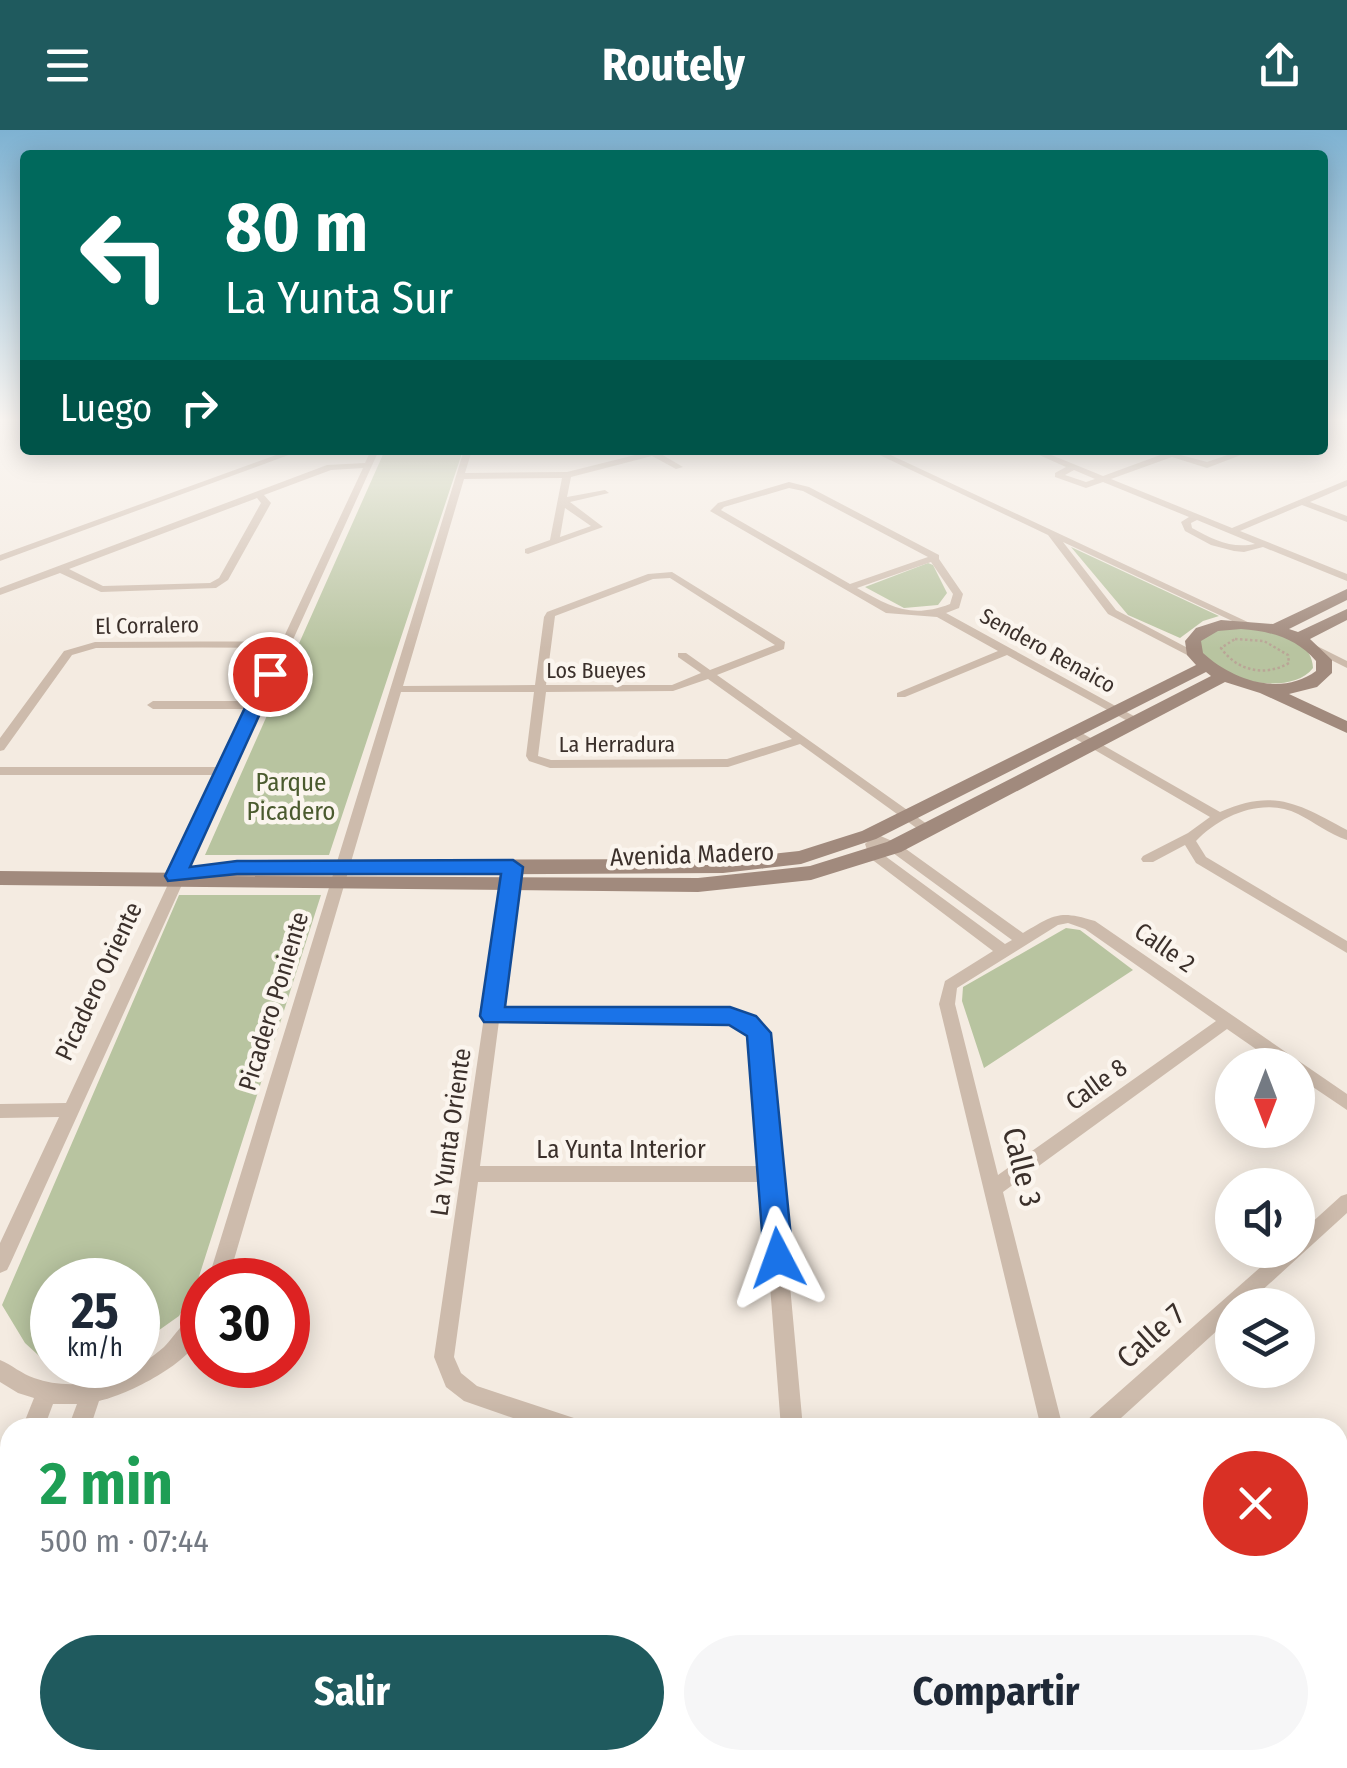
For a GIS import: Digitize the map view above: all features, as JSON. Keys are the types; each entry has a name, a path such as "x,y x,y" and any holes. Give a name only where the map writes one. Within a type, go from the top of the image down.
{"street":[{"path":"0,558 170,496"},
{"path":"0,592 255,496"},
{"path":"60,569 101,589 200,589 222,580 266,503 260,496"},
{"name":"Picadero Oriente","path":"0,1264 352,496"},
{"name":"Picadero Poniente","path":"225,1258 455,496"},
{"path":"554,542 563,496"},
{"path":"562,501 587,496"},
{"name":"Sendero Renaico","path":"751,496 716,508 718,514 898,613 939,614 956,606 958,598 936,557 818,496"},
{"path":"975,496 1247,624 1276,630 1347,665"},
{"path":"1147,496 1347,578"},
{"path":"1232,532 1316,496"},
{"path":"528,550 598,527 562,501"},
{"path":"1302,502 1347,519"},
{"path":"1197,517 1186,522 1188,529 1227,547 1251,550 1262,544"},
{"path":"1050,531 1106,606 1208,666 1299,687 1318,680 1324,673 1324,660 1305,642"},
{"path":"850,587 936,557"},
{"name":"La Herradura","path":"780,642 682,579 656,575 551,614 532,756 544,764 728,762 800,740"},
{"path":"1276,630 1347,594"},
{"name":"Sendero Renaico","path":"939,614 1137,721"},
{"path":"1305,642 1347,614"},
{"path":"1208,666 1192,641 1202,630 1247,624"},
{"name":"Los Bueyes","path":"398,688 664,689 712,676 777,650 780,642"},
{"name":"El Corralero","path":"0,747 68,653 76,648 284,644"},
{"path":"901,695 1008,651"},
{"path":"682,656 927,829"},
{"name":"Avenida Madero","path":"879,845 906,815 1208,666"},
{"name":"Avenida Madero","path":"0,878 175,876 230,883 339,876 512,875 743,883 810,874 927,829 1137,721 1208,666"},
{"path":"1260,678 1340,725"},
{"path":"1299,687 1306,700 1340,725"},
{"path":"153,705 255,705"},
{"path":"1073,732 1219,817"},
{"path":"0,771 224,772"},
{"path":"1148,859 1251,802 1274,801 1347,836"},
{"path":"1190,837 1191,849 1201,860 1347,948"},
{"path":"879,845 1020,940"},
{"path":"879,845 1003,951"},
{"name":"La Yunta Oriente","path":"512,875 444,1358 453,1380 471,1394 545,1418"},
{"name":"Calle 2","path":"1003,951 1060,919 1084,921 1267,1048"},
{"name":"Calle 3","path":"1003,951 954,981 946,996 1050,1418"},
{"path":"492,1016 721,1016 748,1022 761,1038 791,1418"},
{"name":"Calle 8","path":"994,1188 1228,1021"},
{"path":"1315,1081 1347,1104"},
{"path":"0,1111 69,1110"},
{"name":"La Yunta Interior","path":"471,1174 772,1174"},
{"name":"Calle 7","path":"1315,1230 1347,1202"},
{"name":"Calle 7","path":"1105,1418 1273,1268"},
{"path":"0,1370 13,1381 46,1393 91,1393 149,1370 180,1346"},
{"path":"37,1418 46,1393"},
{"path":"82,1418 91,1393"}],"path":[{"path":"1235,638 1257,639 1282,648 1290,658 1282,669 1260,678 1230,661 1221,651 1222,645 1235,638"}],"green space":[{"name":"Parque Picadero","path":"364,496 448,496 329,855 205,855"},
{"path":"1071,547 1219,616 1203,621 1180,638 1128,615"},
{"path":"928,563 933,565 947,593 938,605 904,608 865,587"},
{"path":"1226,627 1265,631 1292,639 1303,646 1313,668 1296,680 1274,684 1230,675 1197,650 1203,635"},
{"path":"179,895 321,895 205,1258 180,1258 179,1316 160,1329 160,1258 30,1258 30,1348 2,1305"},
{"path":"1066,928 1080,930 1133,970 984,1068 962,1001 963,987"}],"route":[{"path":"270,674 175,876 237,868 513,867 492,1016 730,1016 754,1027 762,1044 778,1258"}]}
